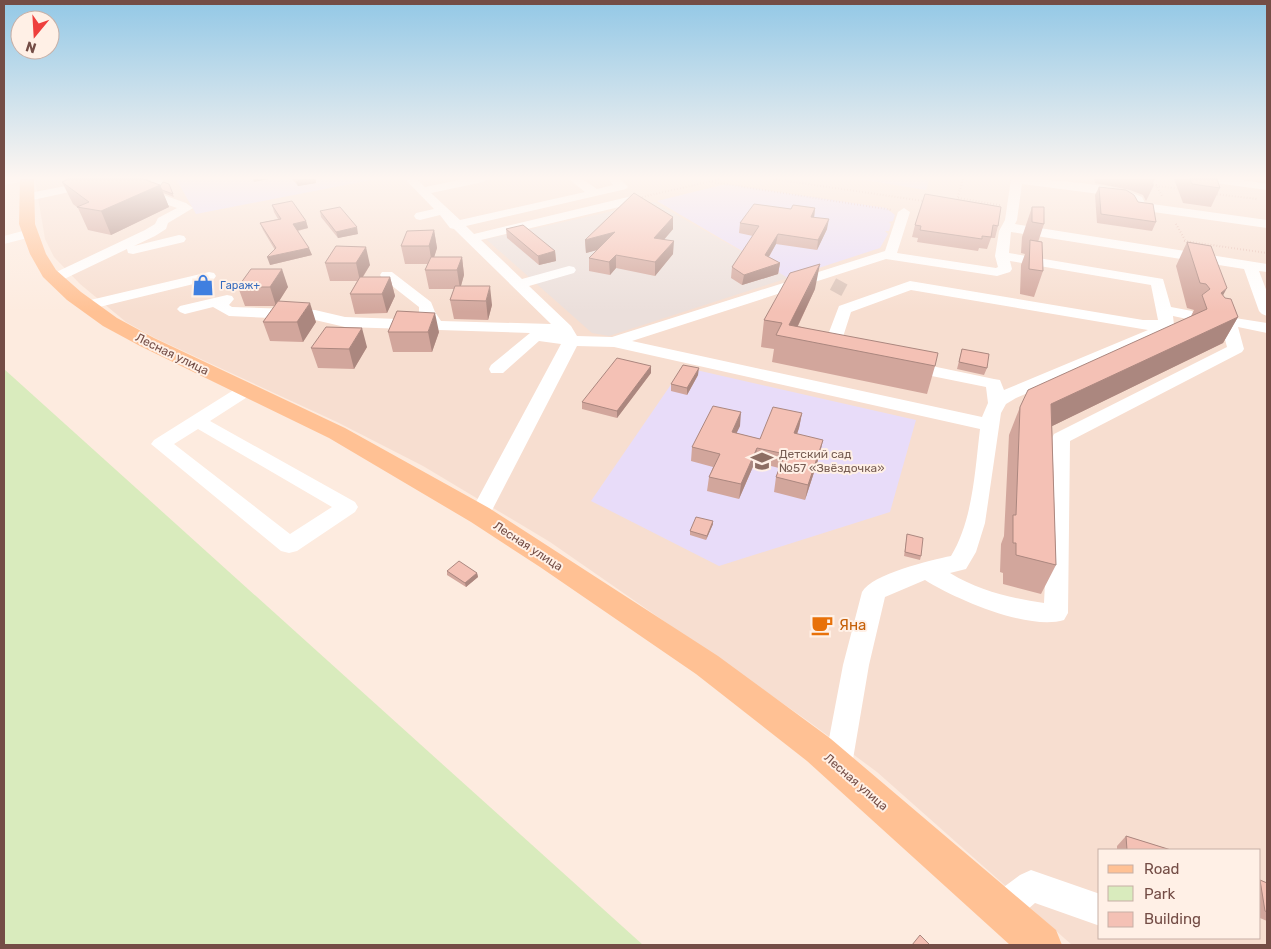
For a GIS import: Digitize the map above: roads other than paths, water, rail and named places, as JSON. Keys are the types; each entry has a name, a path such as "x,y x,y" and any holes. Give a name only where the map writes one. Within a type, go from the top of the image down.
{"main road":[{"name":"Лесная улица","path":"27,223 17,236 38,254 49,273 110,322 147,342 337,433 480,515 707,666 838,765 1041,945"}],"lane":[{"path":"58,281 150,233 162,226 162,223"},
{"path":"455,225 462,223"},
{"path":"470,239 535,223"},
{"path":"890,255 900,223"},
{"path":"614,342 827,280 856,263 890,255 998,272 1006,269 1002,256 1007,223"},
{"path":"1049,223 1267,268"},
{"path":"455,225 518,284 568,335"},
{"path":"58,281 138,248 178,239"},
{"path":"1002,256 1158,282 1165,318"},
{"path":"1250,265 1267,311"},
{"path":"518,284 568,270"},
{"path":"387,275 426,305 427,313 435,323"},
{"path":"87,305 209,276"},
{"path":"926,569 962,590 1004,604 1038,612 1056,613 1060,438 1236,349 1222,320 1217,285"},
{"path":"846,368 834,340 844,309 910,286 1143,325 1187,314"},
{"path":"846,292 863,302"},
{"path":"185,309 227,298 220,306 229,311 315,315 345,322 435,323 568,335 614,342 726,372 846,368 976,423 993,413 1010,394 1151,335 1165,318"},
{"path":"1222,320 1267,328"},
{"path":"497,369 536,336 568,335"},
{"path":"480,515 568,335"},
{"path":"838,765 856,665 874,592 890,583 926,569 958,563 964,554 972,535 993,413 994,384 888,362"},
{"path":"197,422 348,507 289,545 161,444 246,390"},
{"path":"1001,910 1031,886 1098,909"}],"tunnel":[{"path":"833,284 846,291"}],"place":[{"name":"Гараж+","path":"203,285"},
{"name":"Детский сад №57 «Звёздочка»","path":"762,461"},
{"name":"Яна","path":"822,625"}]}
